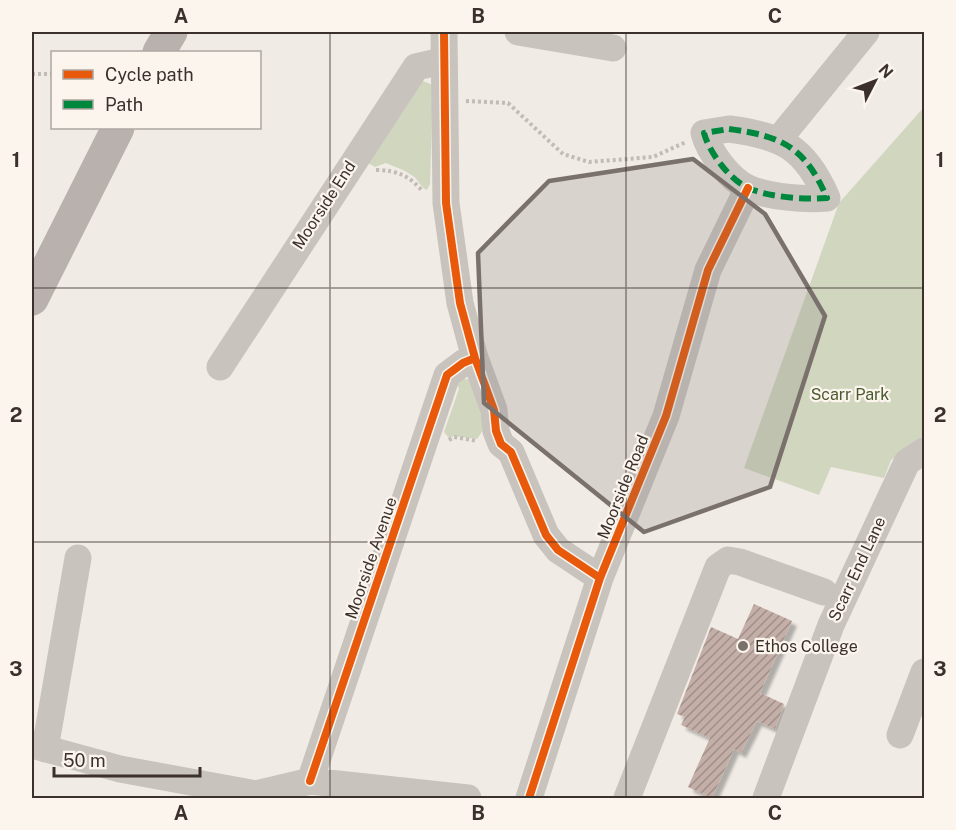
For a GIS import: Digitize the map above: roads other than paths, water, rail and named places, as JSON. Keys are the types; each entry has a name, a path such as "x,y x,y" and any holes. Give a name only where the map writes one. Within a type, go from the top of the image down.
{"main road":[{"path":"160,51 171,32"},
{"path":"32,299 117,129"}],"street":[{"path":"444,32 442,61 445,100 446,203 460,303 475,358 495,410 496,431 501,444 511,452 546,535 558,550 600,578"},
{"path":"518,32 613,48"},
{"path":"779,139 866,32"},
{"name":"Moorside End","path":"220,367 348,167 416,67 442,61"},
{"path":"729,129 779,139 807,164 818,179 827,198 802,201 748,188 708,147 704,134 729,129"},
{"name":"Moorside Road","path":"529,798 600,578 666,416 708,270 748,188"},
{"name":"Moorside Avenue","path":"310,781 447,375 463,363 475,358"},
{"name":"Scarr End Lane","path":"766,798 831,625 907,462 924,451"},
{"path":"78,558 38,747 120,769 256,796 289,784 310,781 468,798"},
{"path":"627,798 718,567 728,560 740,562 824,592"},
{"path":"900,735 924,672"}],"place":[{"name":"Ethos College","path":"743,646"}],"park label":[{"name":"Scarr Park","path":"850,394"}]}
